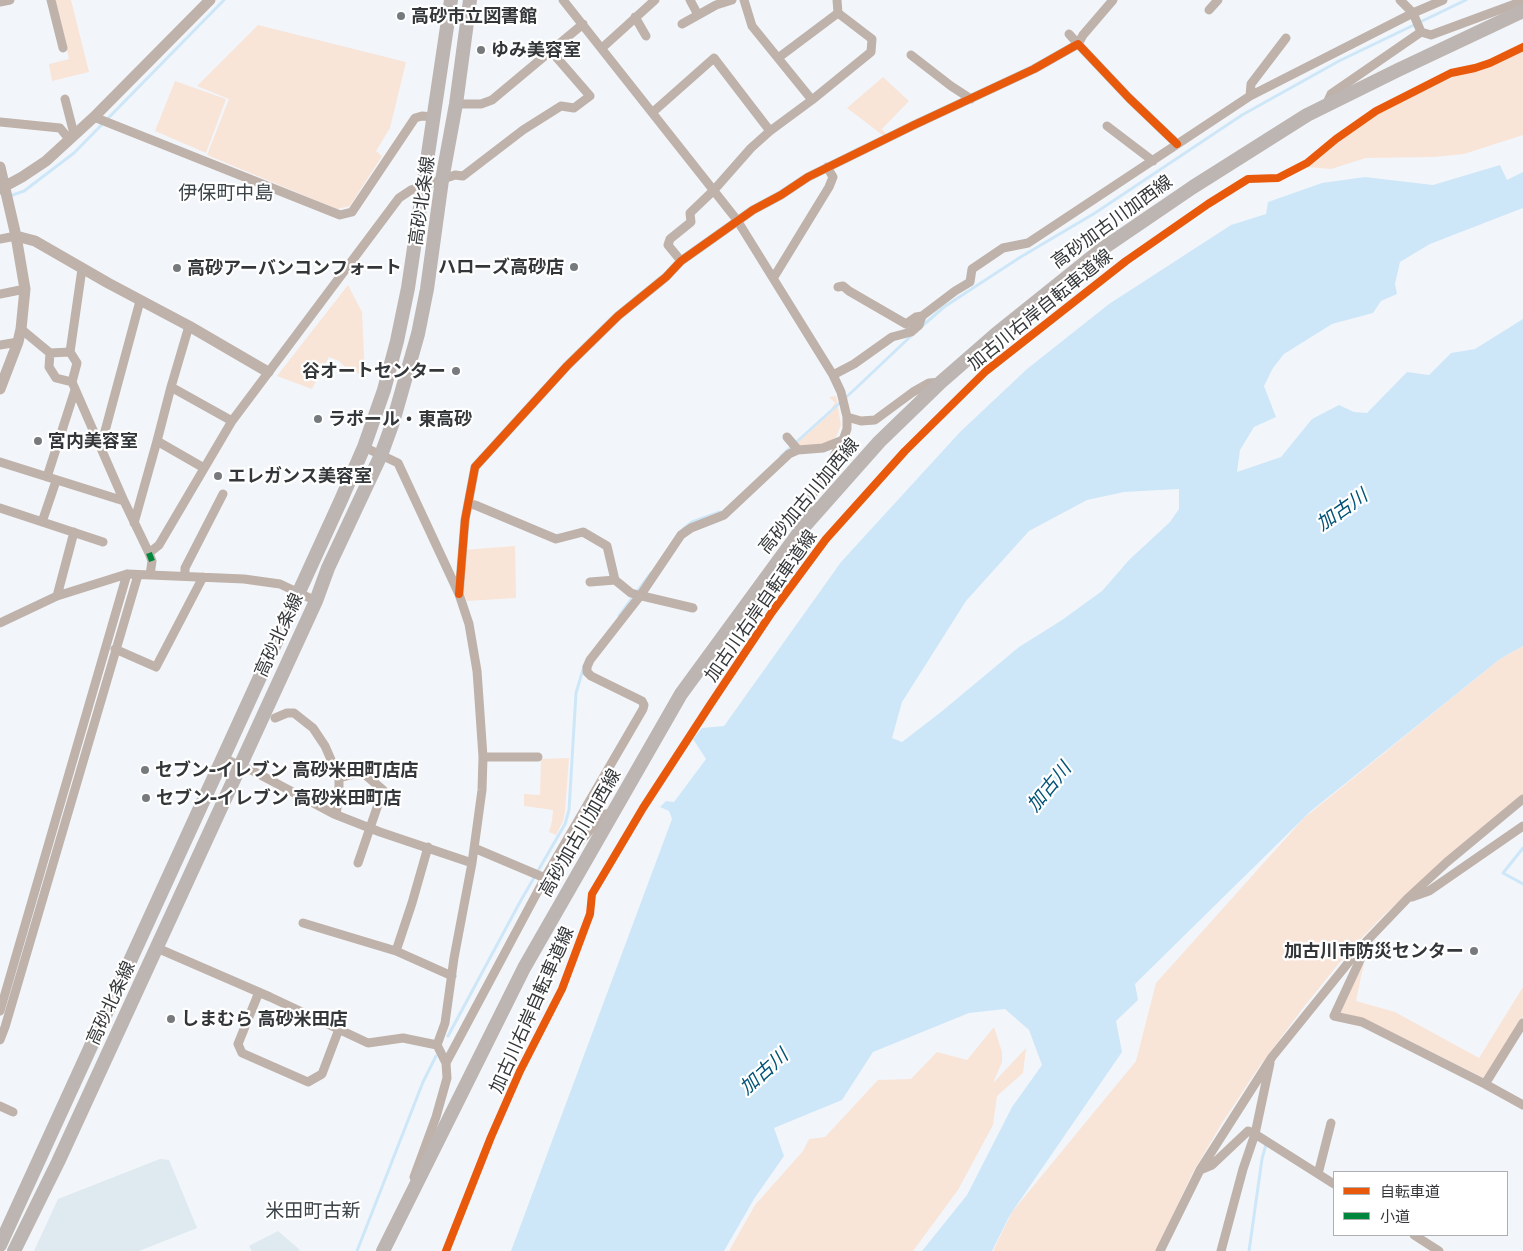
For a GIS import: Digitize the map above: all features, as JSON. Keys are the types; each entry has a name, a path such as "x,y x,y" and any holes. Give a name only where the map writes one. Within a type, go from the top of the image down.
{"main road":[{"name":"高砂北条線","path":"0,1245 224,758 364,447 384,390 397,341 416,242 422,187 451,0"},
{"name":"高砂北条線","path":"14,1251 62,1153 157,948 316,601 328,568 381,455 401,397 418,334 433,253 442,180 456,104 470,0"},
{"name":"高砂加古川加西線","path":"383,1251 524,968 681,694 800,530 879,442 941,382 996,334 1102,249 1256,146 1307,115 1523,11"}],"street":[{"path":"0,2 10,0"},
{"path":"51,0 63,48"},
{"path":"2,188 46,161 71,136 94,117 210,0"},
{"path":"563,0 737,220 834,375 841,392 847,417 846,429 843,440 808,503 800,530"},
{"path":"602,48 655,0"},
{"path":"690,0 698,15"},
{"path":"682,24 716,6 732,0"},
{"path":"744,0 752,26 812,100"},
{"path":"681,261 668,245 670,239 692,222 690,213 714,190 751,148 770,131 812,100 870,52 872,39 838,13 837,0"},
{"path":"460,594 465,520 475,467 567,366 618,316 666,277 681,261 737,220 808,177 1034,69 1078,44 1082,35 1113,0"},
{"path":"1209,10 1218,0"},
{"path":"1400,0 1413,13 1420,32"},
{"path":"834,375 854,364 892,337 906,324 922,316 970,282 972,270 980,264 1004,248 1028,243 1250,96 1413,13 1443,0"},
{"path":"1420,32 1431,35 1523,1"},
{"path":"778,58 838,13"},
{"path":"636,18 646,36"},
{"path":"456,104 480,104 492,100 583,24"},
{"path":"1326,106 1331,94 1420,32"},
{"path":"1069,34 1129,98 1177,144"},
{"path":"1250,96 1251,84 1286,38"},
{"path":"149,552 159,545 232,422 399,198 411,190 454,175 463,176 523,130 561,106 574,108 590,96 551,51"},
{"path":"912,55 951,86 971,98"},
{"path":"653,112 714,58 770,131"},
{"path":"65,99 71,136"},
{"path":"94,117 340,215 352,212 415,118 422,116 433,117"},
{"path":"0,122 60,128 71,136"},
{"path":"1107,126 1153,161"},
{"path":"774,277 829,187 833,177 828,167"},
{"path":"0,168 2,188 16,236 25,289 18,342 0,389"},
{"path":"0,239 16,236 35,242 189,326 268,372"},
{"path":"47,477 73,386 77,363 70,352 82,269"},
{"path":"838,287 843,286 906,324"},
{"path":"0,294 25,289"},
{"path":"101,446 140,300"},
{"path":"892,337 911,332 918,325 922,316"},
{"path":"134,523 170,388 189,326"},
{"path":"21,329 50,353 70,352"},
{"path":"0,346 18,342"},
{"path":"50,353 48,367 56,378 73,386 124,502 149,552 152,561 150,575"},
{"path":"847,417 861,422 875,420 913,392 930,383 941,382"},
{"path":"170,388 232,422"},
{"path":"446,1063 544,878 643,709 642,701 586,672 586,667 590,660 681,535 691,528 724,516 789,454 793,444 824,448 843,440"},
{"path":"157,441 204,468"},
{"path":"364,447 398,463 460,594 469,624 477,671 483,757 482,790 472,863 445,1023 437,1045 446,1063 447,1078 436,1117 397,1222"},
{"path":"0,462 124,502"},
{"path":"42,522 56,481"},
{"path":"185,576 185,568 223,494"},
{"path":"468,504 476,505 556,538 583,532 607,546 615,580"},
{"path":"0,508 103,542"},
{"path":"57,596 74,532"},
{"path":"0,623 57,596 127,574 244,579 280,584 316,601"},
{"path":"0,1040 100,687 127,574"},
{"path":"100,687 115,649 138,575"},
{"path":"115,649 156,667 203,577"},
{"path":"590,582 615,580 636,595 693,608"},
{"path":"275,718 291,713 302,718 313,728 325,746 339,778 336,814"},
{"path":"483,757 538,757"},
{"path":"224,758 256,772 336,814 370,828 472,863"},
{"path":"339,778 362,772 383,790 358,862"},
{"path":"0,1011 2,994 72,783"},
{"path":"1160,1251 1200,1170 1272,1057 1361,947 1407,899 1447,862 1523,800"},
{"path":"474,848 534,872 544,878 549,877 598,821 606,814 612,813"},
{"path":"1407,899 1429,891 1523,826"},
{"path":"396,952 428,847"},
{"path":"303,923 396,952 452,976"},
{"path":"1361,947 1360,960 1334,1016 1362,1022 1486,1084 1523,1105"},
{"path":"157,948 259,992 368,1043 403,1038 437,1045"},
{"path":"259,992 238,1044 242,1053 308,1082 322,1074 339,1029"},
{"path":"1486,1084 1523,1022"},
{"path":"1221,1251 1243,1169 1255,1134 1272,1057"},
{"path":"0,1106 13,1112"},
{"path":"1318,1174 1331,1123"},
{"path":"1200,1170 1212,1165 1248,1131 1333,1183"},
{"path":"1416,1236 1439,1251"}],"shaded area":[{"path":"55,0 71,0 89,72 52,81 49,64 69,59"},
{"path":"258,25 406,62 390,128 376,151 382,156 350,206 337,209 207,155 229,99 197,86"},
{"path":"1523,50 1523,135 1464,154 1433,157 1366,158 1331,169 1307,167 1370,118 1453,77 1482,69"},
{"path":"883,77 909,101 882,129 887,135 885,137 847,108"},
{"path":"175,81 226,99 206,153 155,131"},
{"path":"348,285 362,312 365,376 347,369 339,361 329,357 312,389 277,376"},
{"path":"836,396 841,425 836,437 823,445 801,447 797,443 833,411 832,407 835,403 829,397"},
{"path":"515,546 516,598 467,601 464,593 464,550"},
{"path":"1523,646 1523,795 1440,864 1384,915 1348,952 1259,1067 1222,1123 1192,1174 1156,1251 993,1251 1012,1212 1136,1061 1156,983 1304,818 1500,659"},
{"path":"569,758 565,811 563,821 556,835 549,832 553,810 524,806 524,794 540,795 541,759"},
{"path":"1361,962 1364,963 1356,1001 1395,1012 1479,1058 1523,987 1523,1016 1486,1079 1367,1020 1339,1012"},
{"path":"994,1027 1002,1052 1002,1062 993,1083 1026,1048 1023,1073 997,1096 993,1125 958,1190 913,1251 729,1251 755,1205 803,1151 809,1139 825,1137 878,1080 911,1079 937,1052 967,1060"},
{"path":"160,1159 169,1160 197,1228 139,1251 34,1251 58,1199"},
{"path":"278,1231 300,1250 252,1251 249,1246"}],"water":[{"name":"加古川","path":"1500,165 1507,180 1523,172 1523,208 1430,244 1400,262 1395,284 1397,294 1381,301 1373,313 1332,324 1284,354 1273,368 1264,386 1276,417 1254,427 1240,450 1237,472 1281,457 1312,419 1339,405 1354,412 1367,413 1407,372 1429,375 1451,353 1475,349 1523,319 1523,646 1500,659 1311,811 1135,984 1138,1000 1116,1021 1122,1052 1010,1215 992,1251 922,1251 967,1195 1012,1107 1042,1065 1029,1030 1005,1009 969,1013 873,1052 842,1100 774,1128 784,1156 754,1199 724,1251 511,1251 672,819 669,811 660,807 666,801 674,802 706,759 693,739 702,728 724,726 841,562 960,432 1027,369 1109,304 1231,225 1266,214 1268,202 1322,183 1365,177 1433,185","holes":["1179,489 1179,509 1170,522 1129,560 1102,591 1062,620 1019,647 902,742 892,738 902,702 966,601 1029,531 1087,500 1124,492"]}],"waterway":[{"path":"10,196 24,191 74,153 224,0"},
{"path":"921,327 944,307 1019,258 1095,213 1242,115 1339,61 1466,0"},
{"path":"781,456 912,335"},
{"path":"683,529 692,522 720,512"},
{"path":"619,616 651,573"},
{"path":"448,1036 520,902 565,824 569,810 576,693 584,666"},
{"path":"1523,848 1503,873 1523,884"},
{"path":"357,1251 423,1082 436,1056"},
{"path":"1249,1251 1262,1159 1266,1144"}],"marked path":[{"path":"149,553 152,561"}],"cycle path":[{"path":"459,594 465,520 475,467 567,366 618,316 666,277 681,261 753,210 781,195 808,177 1034,69 1078,44 1129,98 1177,144"},
{"name":"加古川右岸自転車道線","path":"446,1251 491,1137 520,1071 562,989 590,914 592,894 643,808 710,705 772,612 826,539 905,451 986,371 1126,261 1208,204 1248,179 1278,178 1307,163 1336,139 1376,111 1451,73 1490,63 1523,47"}],"place":[{"name":"高砂市立図書館","path":"401,16"},
{"name":"ゆみ美容室","path":"481,50"},
{"name":"ハローズ高砂店","path":"574,267"},
{"name":"高砂アーバンコンフォート","path":"177,268"},
{"name":"谷オートセンター","path":"456,371"},
{"name":"ラポール・東高砂","path":"318,419"},
{"name":"宮内美容室","path":"38,441"},
{"name":"エレガンス美容室","path":"218,476"},
{"name":"セブン-イレブン 高砂米田町店店","path":"145,770"},
{"name":"セブン-イレブン 高砂米田町店","path":"146,798"},
{"name":"加古川市防災センター","path":"1474,951"},
{"name":"しまむら 高砂米田店","path":"171,1019"}],"district":[{"name":"伊保町中島","path":"226,193"},
{"name":"米田町古新","path":"313,1211"}]}
